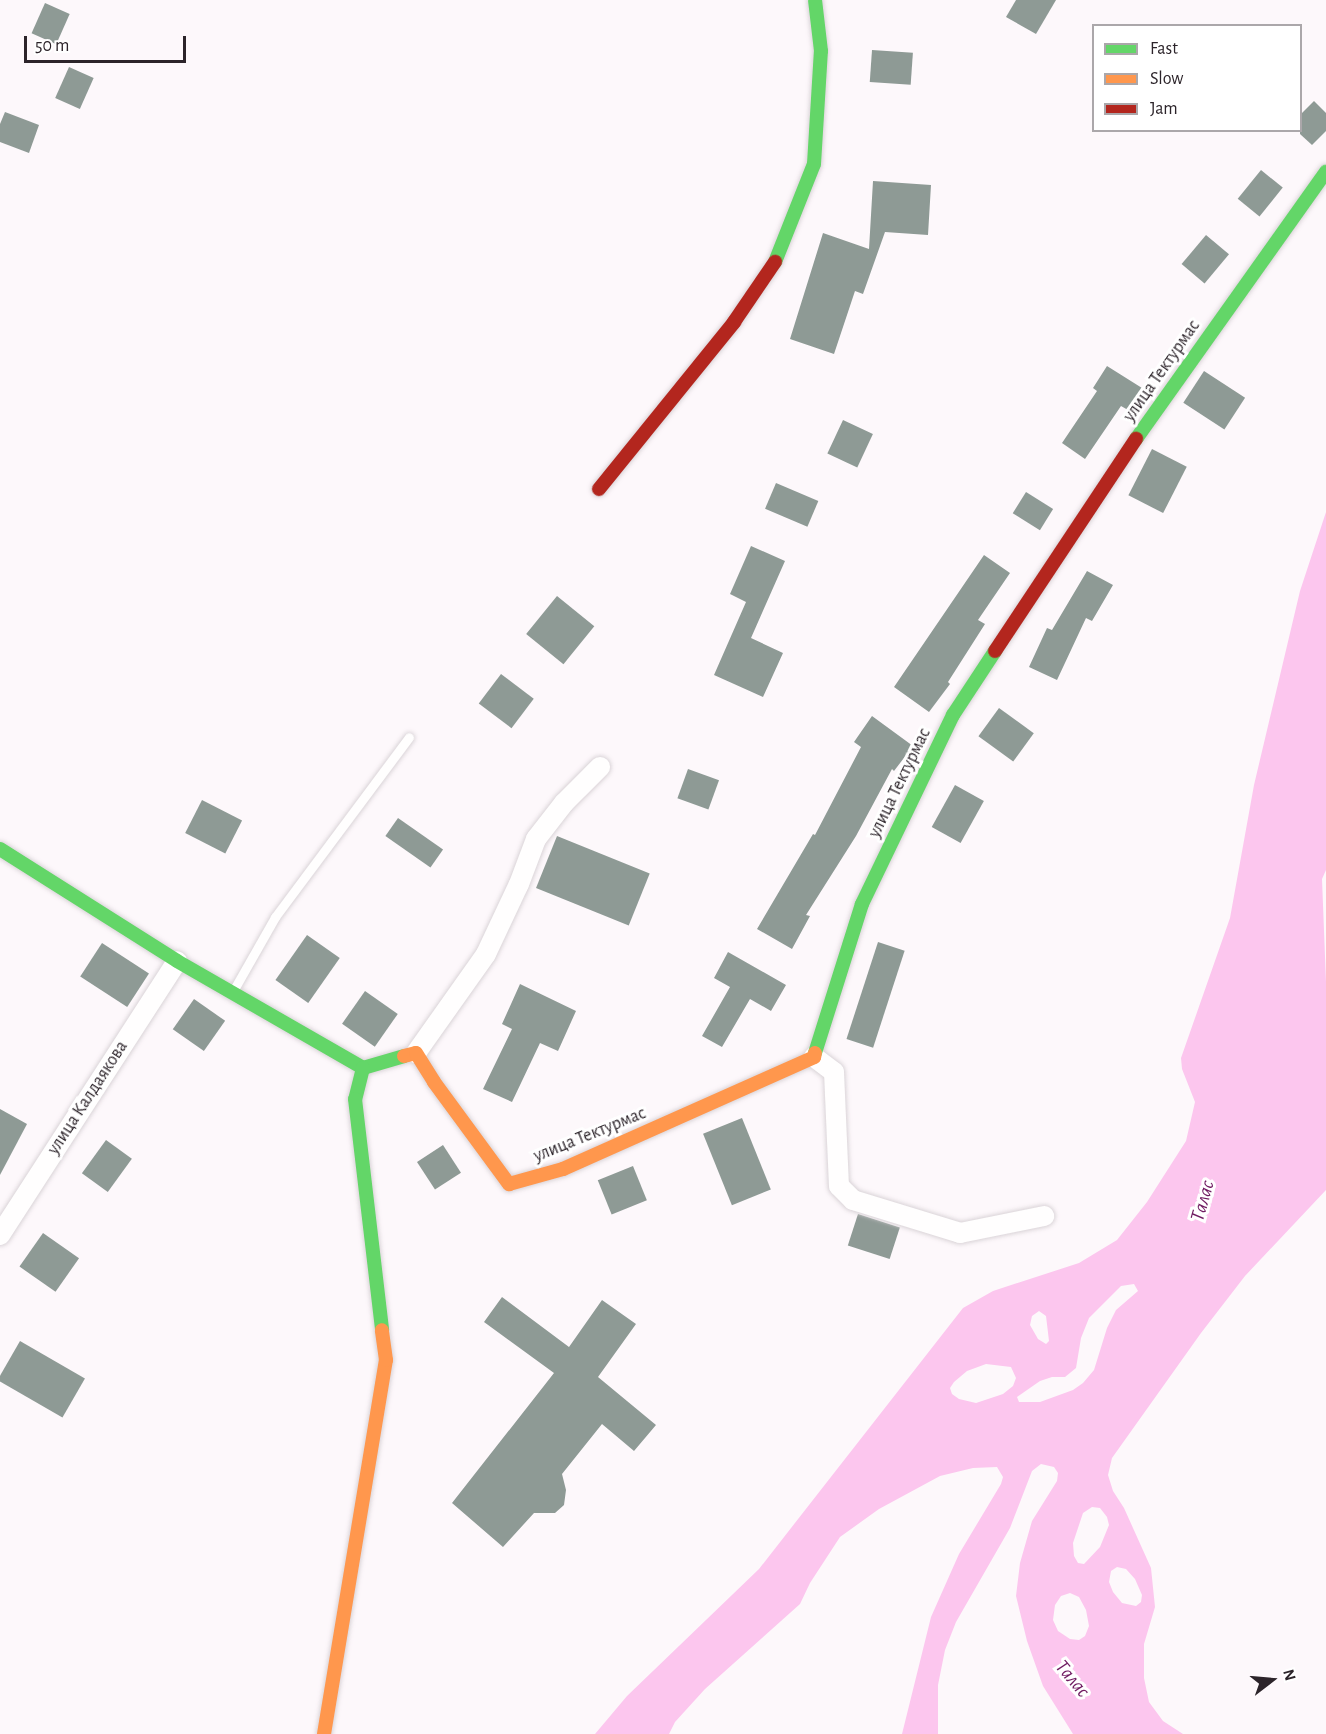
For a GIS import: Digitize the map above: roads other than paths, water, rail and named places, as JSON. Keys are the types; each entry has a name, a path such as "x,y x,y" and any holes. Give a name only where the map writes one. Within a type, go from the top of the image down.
{"street":[{"path":"599,489 734,322 773,268 814,164 821,51 815,0"},
{"name":"улица Тектурмас","path":"416,1053 434,1082 509,1184 563,1169 814,1057 862,904 953,715 1111,474 1326,172"},
{"path":"0,849 177,961 363,1068 416,1053 486,954 519,884 536,839 564,803 600,767"},
{"name":"улица Калдаякова","path":"0,1234 177,961"},
{"path":"814,1057 834,1072 839,1186 853,1200 960,1233 1044,1216"},
{"path":"324,1734 386,1360 370,1243 355,1099 363,1068"}],"lane":[{"path":"232,993 274,917 409,737"}],"water":[{"name":"Талас","path":"1326,512 1326,870 1322,879 1326,982 1326,1190 1245,1276 1201,1333 1112,1458 1108,1475 1113,1491 1124,1508 1151,1568 1155,1607 1144,1644 1144,1678 1149,1702 1163,1721 1183,1734 1073,1734 1043,1686 1027,1641 1016,1596 1020,1563 1032,1521 1057,1481 1058,1473 1054,1467 1041,1464 1032,1471 1010,1528 956,1622 945,1650 938,1685 938,1734 902,1734 931,1617 959,1554 1001,1484 1003,1477 997,1467 973,1468 940,1476 879,1509 840,1537 810,1583 800,1604 705,1689 675,1722 669,1734 595,1734 627,1696 759,1569 963,1308 993,1291 1079,1263 1117,1240 1147,1202 1186,1141 1195,1102 1182,1069 1181,1058 1230,918 1254,785 1300,591","holes":["1134,1284 1138,1291 1116,1310 1107,1328 1094,1370 1083,1383 1073,1390 1040,1402 1019,1402 1017,1397 1040,1381 1052,1377 1065,1377 1076,1368 1081,1338 1089,1318 1121,1286","1039,1311 1046,1316 1049,1341 1046,1344 1038,1339 1030,1325 1032,1316","986,1364 1011,1367 1016,1378 1013,1386 1003,1394 976,1403 959,1399 952,1394 950,1388 967,1371","1092,1507 1100,1508 1107,1517 1109,1525 1100,1547 1084,1564 1078,1563 1074,1556 1073,1543 1083,1513","1117,1567 1126,1569 1135,1579 1142,1595 1141,1602 1136,1606 1122,1603 1113,1592 1109,1582 1111,1571","1070,1593 1079,1597 1086,1610 1089,1626 1085,1636 1079,1640 1070,1639 1058,1631 1053,1620 1055,1605 1061,1596"]}]}
